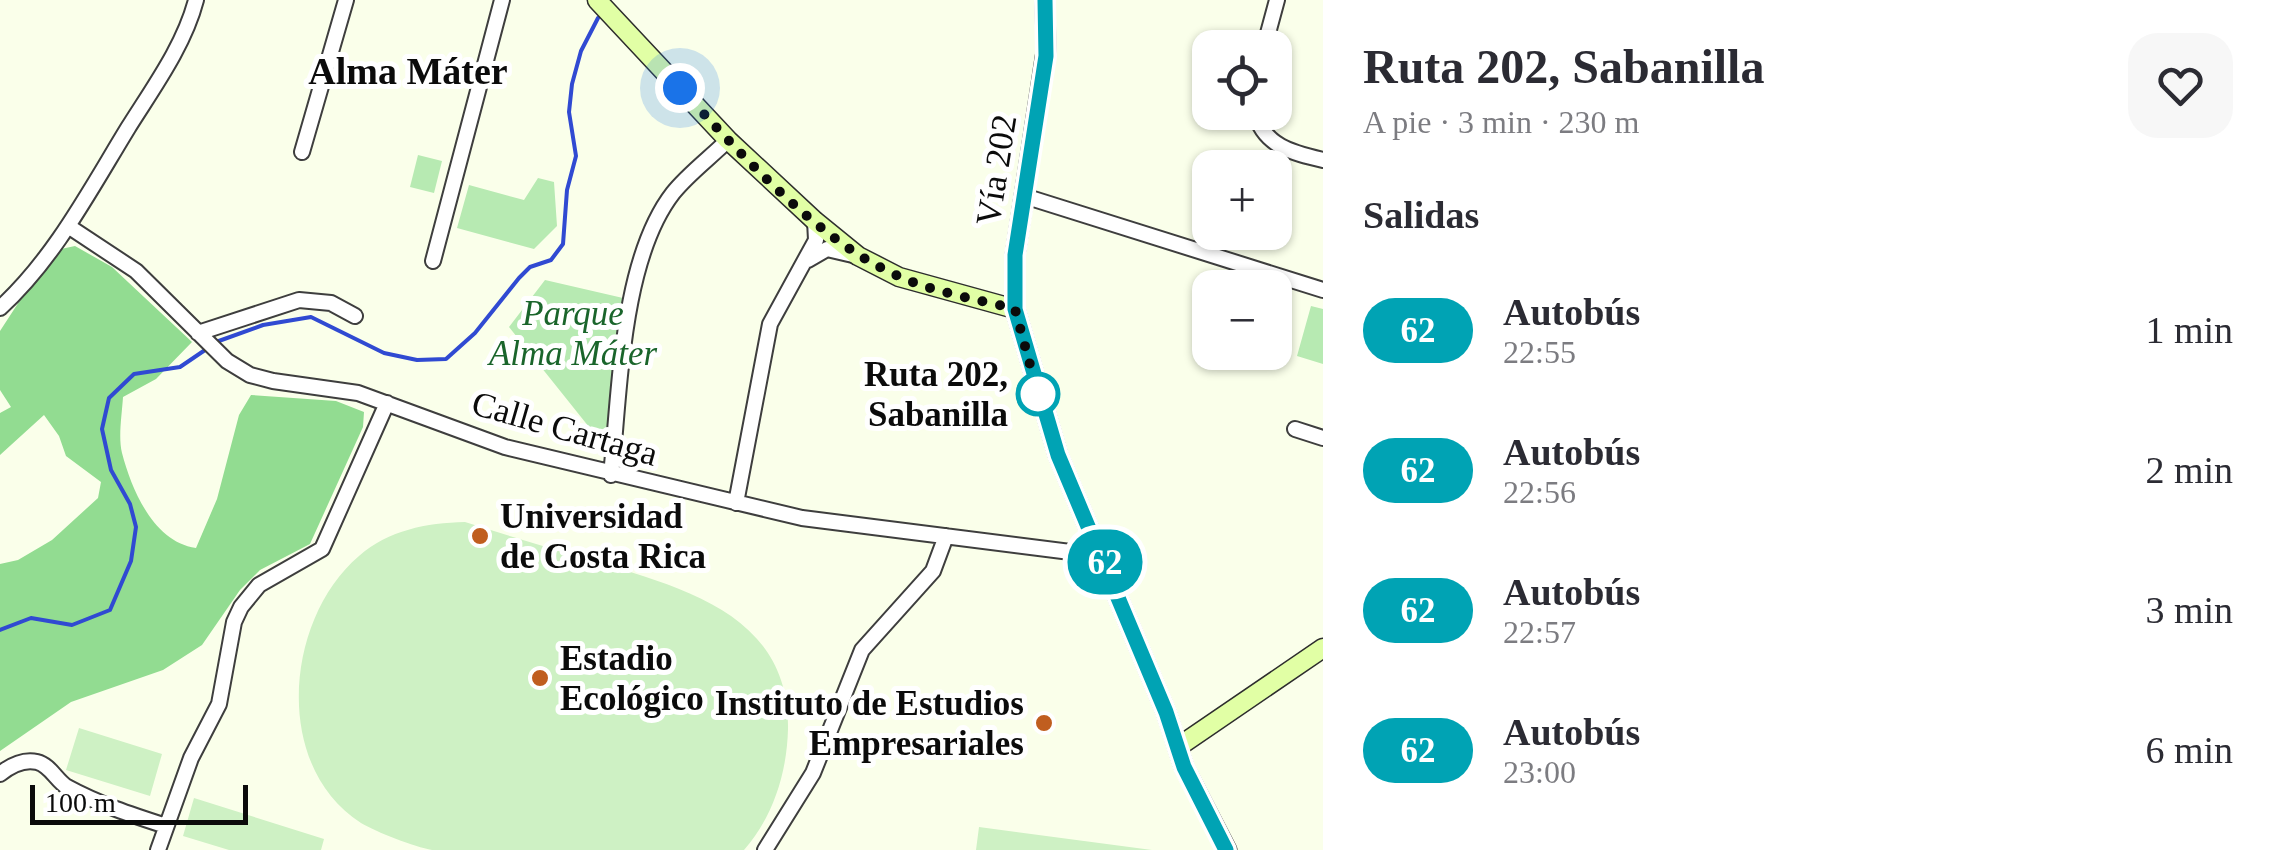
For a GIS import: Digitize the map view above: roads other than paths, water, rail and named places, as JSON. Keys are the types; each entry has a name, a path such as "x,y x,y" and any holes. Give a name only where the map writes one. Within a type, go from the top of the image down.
{"main road":[{"path":"597,0 728,140 814,222 858,256 899,277 1015,309"},
{"name":"Vía 202","path":"1045,0 1046,56 1015,255 1015,309 1048,428 1184,767 1226,850"},
{"path":"1178,747 1323,648"}],"street":[{"path":"0,308 28,279 68,226 173,56 196,0"},
{"path":"302,152 346,0"},
{"path":"433,261 502,0"},
{"path":"1269,30 1277,0"},
{"path":"1264,130 1271,142 1323,160"},
{"path":"611,475 630,306 644,249 673,194 728,140"},
{"path":"1024,196 1323,290"},
{"path":"736,503 770,324 816,240 814,222"},
{"name":"Calle Cartaga","path":"68,226 136,270 226,360 250,375 273,382 358,393 505,447 802,518 1102,556"},
{"path":"804,264 827,249 858,256"},
{"path":"198,333 299,300 331,303 355,316"},
{"path":"158,850 191,758 218,704 240,607 259,585 322,549 387,403"},
{"path":"1296,429 1323,438"},
{"path":"765,850 813,773 862,650 932,572 946,536"},
{"path":"0,774 32,760 44,764 67,787 166,826"}],"waterway":[{"path":"216,342 263,325 311,317 384,353 417,360 446,359 475,333 530,267 551,260 563,244 567,190 576,156 569,112 572,84 581,51 598,18"},
{"path":"0,630 31,618 72,625 110,610 131,561 136,527 130,504 111,470 102,429 109,398 134,374 180,367 208,348"}],"place":[{"name":"Ruta 202, Sabanilla","path":"1038,394"},
{"name":"Universidad de Costa Rica","path":"480,536"},
{"name":"Estadio Ecológico","path":"540,678"},
{"name":"Instituto de Estudios Empresariales","path":"1044,723"}],"district":[{"name":"Alma Máter","path":"408,71"}],"park label":[{"name":"Parque Alma Máter","path":"573,333"}]}
